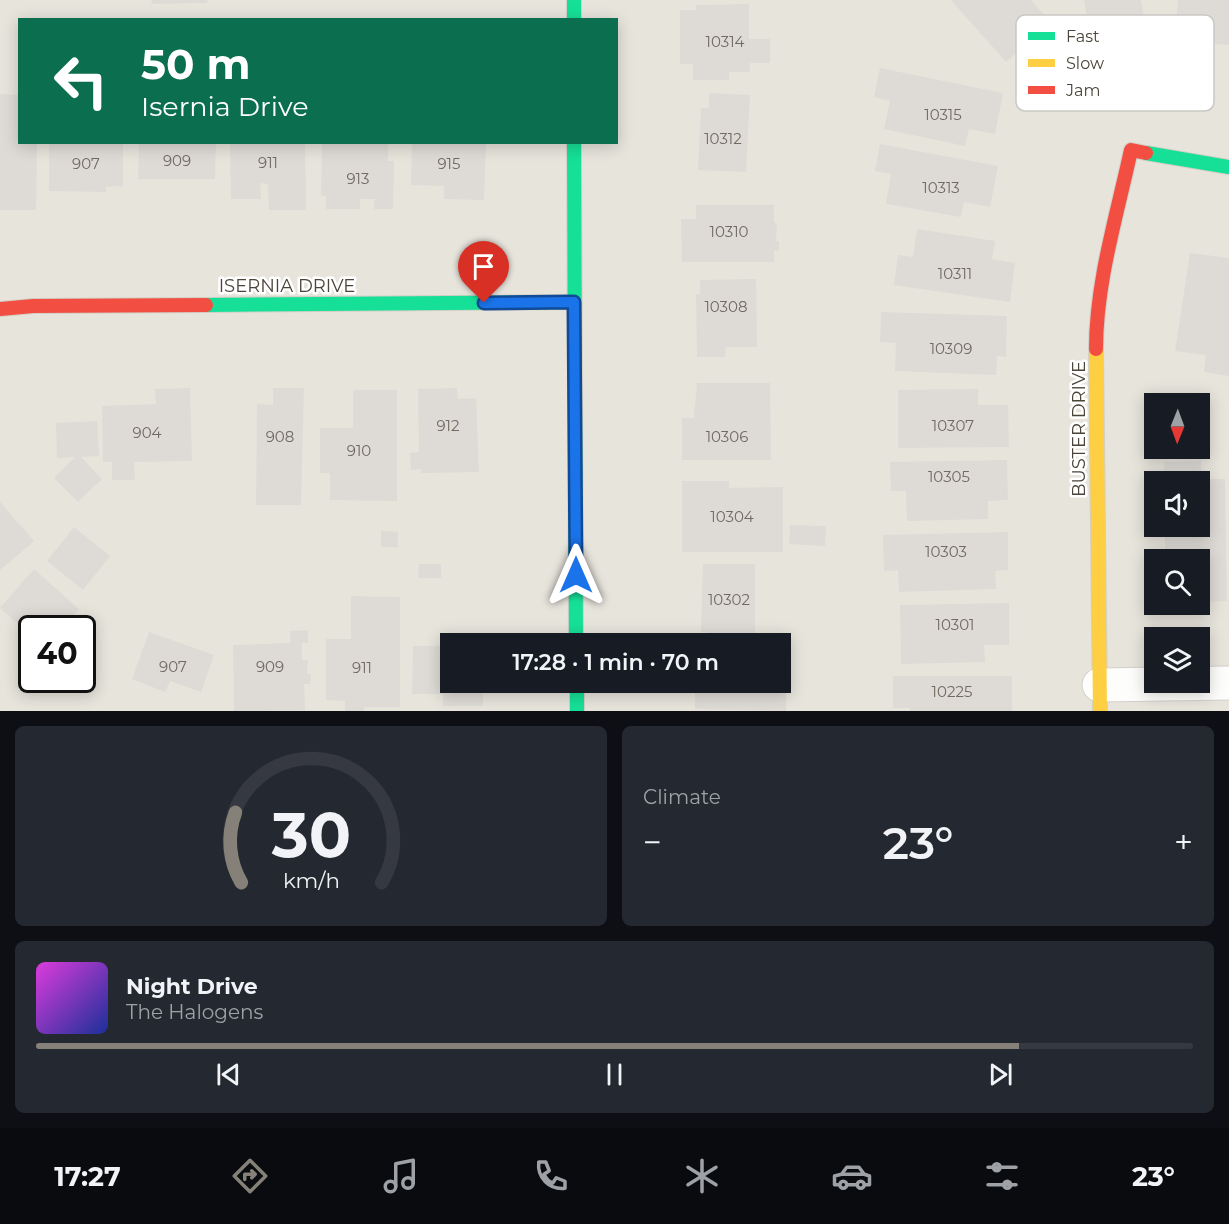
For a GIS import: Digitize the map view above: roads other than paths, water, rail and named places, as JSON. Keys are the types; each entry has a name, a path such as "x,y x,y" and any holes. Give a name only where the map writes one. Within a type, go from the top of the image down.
{"street":[{"path":"574,0 574,18"},
{"path":"574,144 576,633"},
{"name":"BUSTER DRIVE","path":"1099,698 1096,327 1103,276 1131,150 1229,167"},
{"name":"ISERNIA DRIVE","path":"0,309 45,306 574,302"},
{"path":"1099,698 1229,683"},
{"path":"577,693 577,711"}]}
